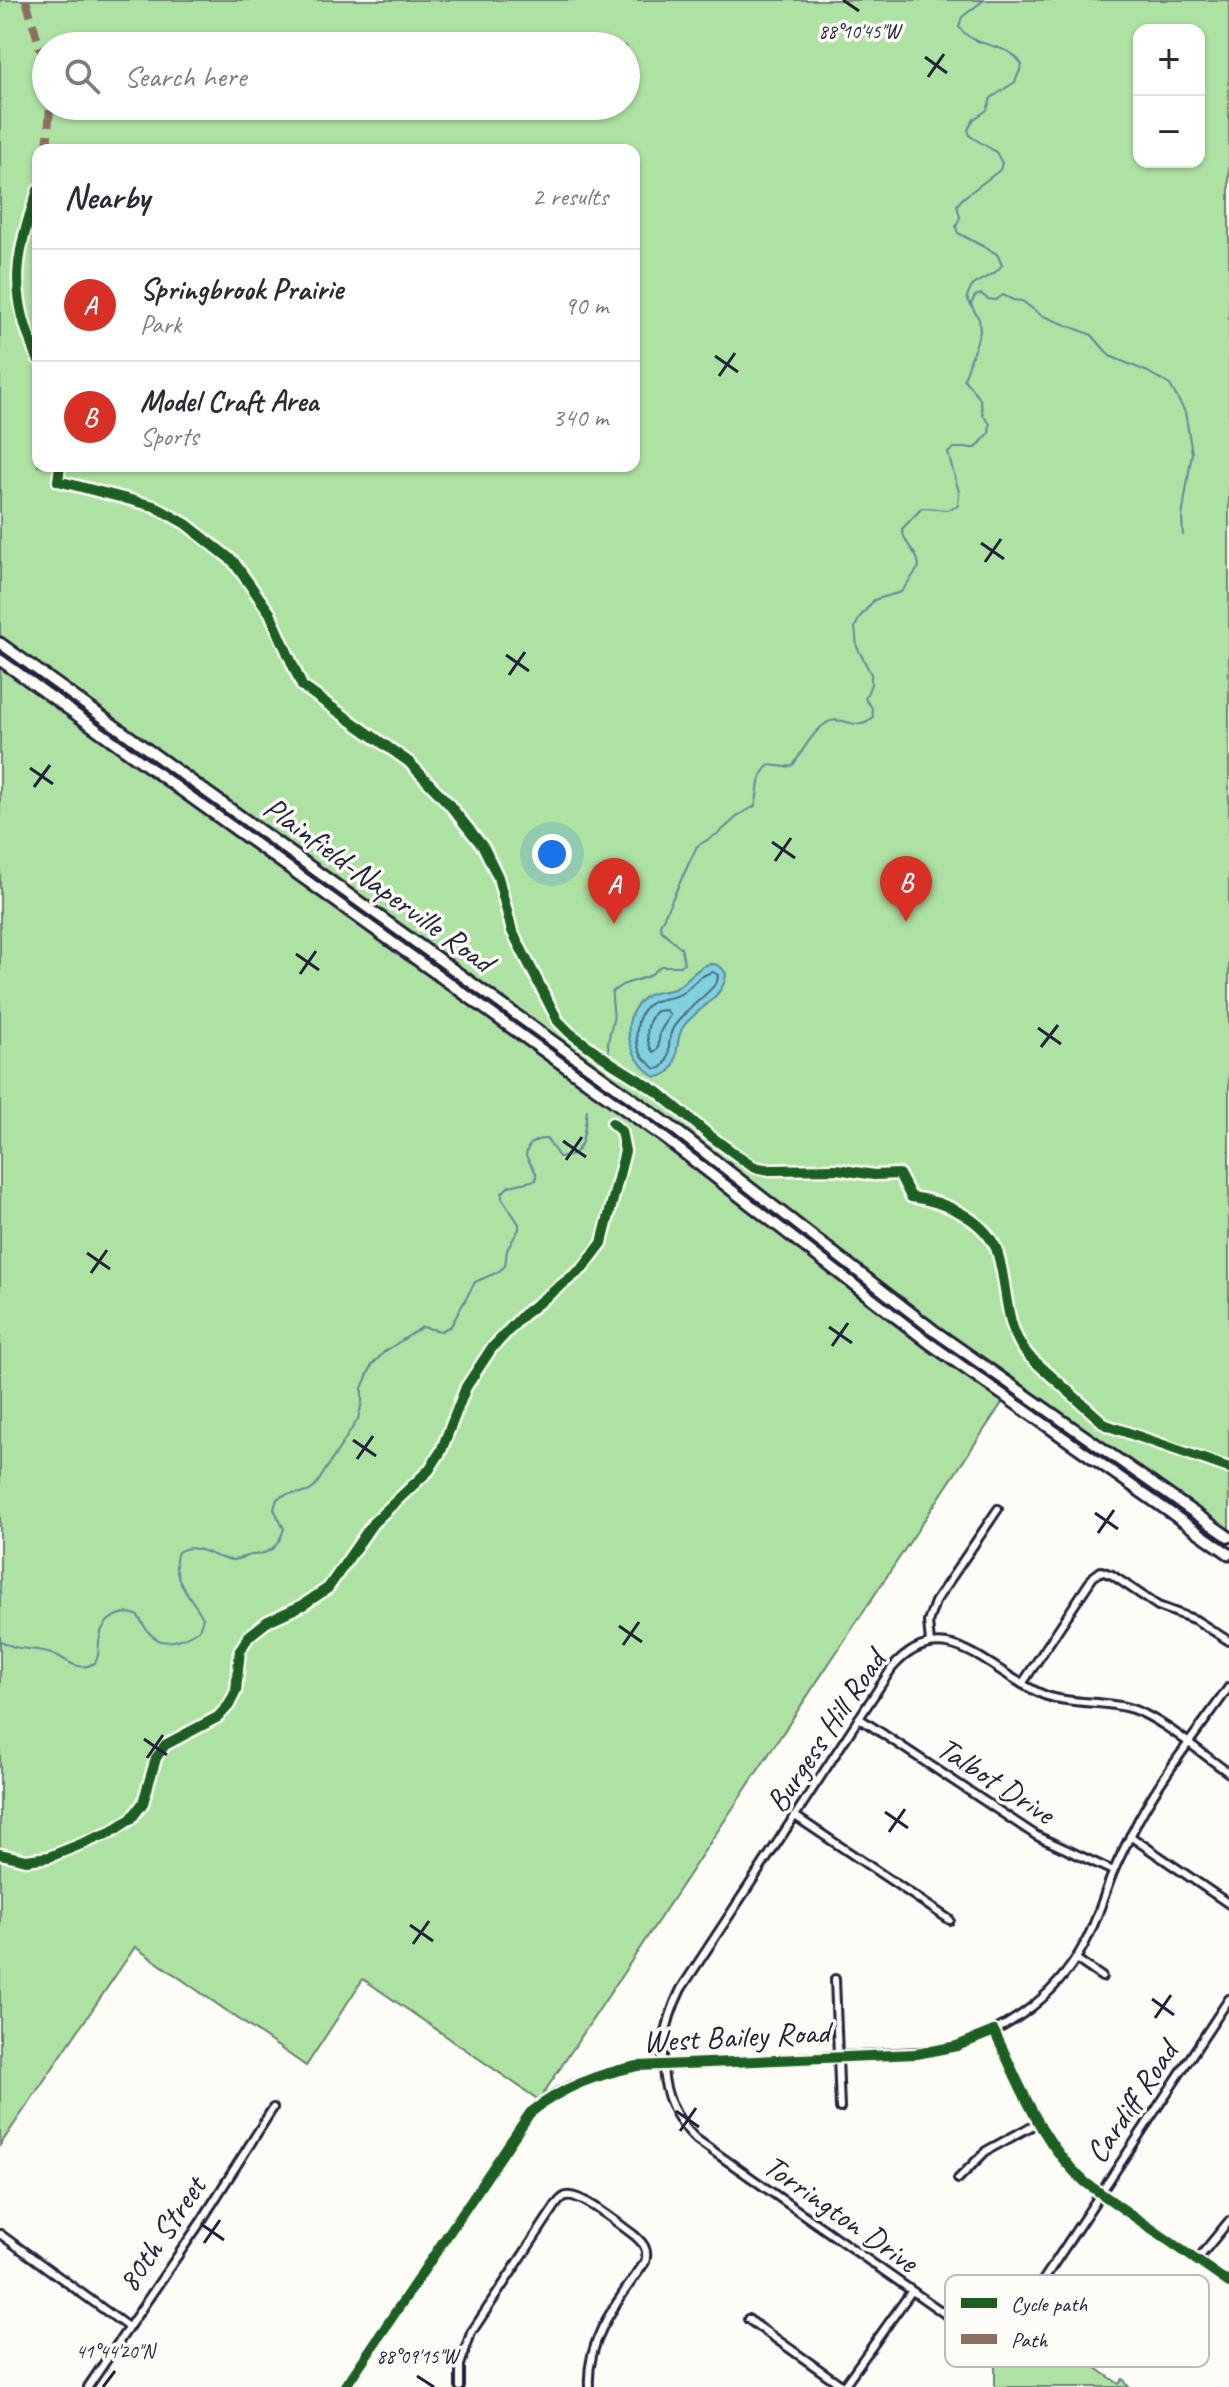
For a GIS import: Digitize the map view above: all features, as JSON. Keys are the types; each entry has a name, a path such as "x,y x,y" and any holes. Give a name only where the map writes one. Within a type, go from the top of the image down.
{"main road":[{"name":"Plainfield-Naperville Road","path":"0,643 672,1127 936,1332 1229,1537"},
{"name":"Plainfield-Naperville Road","path":"0,660 663,1137 929,1343 1229,1554"}],"street":[{"path":"930,1643 928,1622 935,1602 998,1509"},
{"path":"1022,1684 1093,1577 1101,1571 1158,1606 1196,1620 1229,1641"},
{"name":"Burgess Hill Road","path":"662,2064 666,2028 681,1989 859,1718 900,1659 913,1649 930,1643 962,1647 1022,1684 1063,1700 1132,1709 1151,1718 1229,1773"},
{"name":"West Bailey Road","path":"345,2387 530,2113 556,2094 586,2080 621,2070 662,2064 936,2051 976,2040 1038,2002 1076,1959 1091,1931 1113,1871 1148,1804 1229,1687"},
{"name":"Talbot Drive","path":"859,1718 1037,1836 1113,1871"},
{"path":"795,1816 950,1920"},
{"path":"1130,1836 1229,1904"},
{"path":"1076,1959 1102,1977"},
{"path":"835,1979 840,2108"},
{"name":"Cardiff Road","path":"1100,2192 1229,1999"},
{"path":"994,2031 1039,2122 1067,2165 1229,2283"},
{"name":"Torrington Drive","path":"662,2064 664,2087 672,2109 696,2139 945,2316"},
{"name":"80th Street","path":"88,2387 200,2223 273,2108"},
{"path":"958,2179 986,2151 1039,2122"},
{"name":"Torrington Drive","path":"1045,2275 1100,2192"},
{"path":"460,2387 460,2365 471,2333 556,2205 565,2196 571,2196 587,2202 634,2235 642,2242 646,2253 645,2262 597,2338 590,2360 589,2387"},
{"path":"1197,2260 1229,2221"},
{"path":"0,2234 128,2327"},
{"path":"748,2319 843,2387 911,2292"}],"green space":[{"path":"0,0 1229,0 1229,1531 1017,1383 1011,1390 1229,1542 1229,1548 1008,1394 539,2100 363,1979 306,2066 135,1947 0,2145"},
{"path":"995,2367 1095,2367 1119,2384 1123,2379 1129,2387 995,2387"}],"water":[{"path":"715,964 726,974 721,989 683,1027 674,1064 665,1075 656,1077 633,1051 629,1028 631,1017 645,997 676,988 706,965"}],"waterway":[{"path":"610,1055 608,1042 613,1017 612,992 622,985 649,976 661,966 680,966 684,963 681,948 661,930 660,925 697,846 755,806 760,779 769,765 793,765 816,732 831,721 861,724 873,717 872,708 865,699 871,674 857,647 855,627 874,600 901,592 919,567 902,529 922,508 947,510 958,506 959,492 948,453 954,448 976,448 989,433 990,424 983,415 980,399 964,379 980,332 979,319 967,298 977,282 1002,265 997,254 958,233 956,227 960,217 957,205 1000,170 1002,163 996,152 970,136 968,130 974,119 987,110 991,98 1015,82 1022,65 1009,52 974,39 959,27 962,17 984,0"},
{"path":"971,304 975,296 981,294 988,299 996,300 1003,295 1022,301 1041,315 1092,335 1110,356 1170,385 1185,412 1192,453 1182,517 1183,535"},
{"path":"0,1640 18,1648 48,1652 70,1663 88,1666 95,1663 98,1656 99,1640 105,1625 125,1613 137,1615 151,1635 165,1642 199,1630 203,1618 179,1579 176,1570 178,1552 198,1549 233,1560 264,1553 276,1545 284,1529 274,1509 277,1499 314,1488 358,1419 362,1388 372,1365 384,1352 422,1327 441,1331 451,1326 475,1282 505,1266 507,1250 519,1224 502,1198 502,1193 509,1186 536,1180 536,1173 526,1156 528,1148 535,1141 547,1139 559,1157 574,1153 582,1141 587,1110"},
{"path":"0,1586 0,1597"}],"marked path":[{"path":"26,0 35,32"},
{"path":"47,144 49,120"}],"cycle path":[{"path":"32,209 24,235 18,275 22,314 32,345"},
{"path":"59,472 58,481 154,506 186,524 233,561 270,613 302,686 409,762 448,803 484,848 498,877 512,931 558,1021 570,1033 658,1092 753,1167 899,1174 911,1197 936,1202 971,1219 996,1248 1010,1319 1030,1357 1106,1425 1229,1468"},
{"path":"0,1854 26,1860 49,1857 111,1832 131,1819 143,1803 156,1758 165,1745 218,1717 229,1705 236,1691 240,1650 249,1636 268,1621 303,1605 328,1588 373,1523 429,1470 441,1451 466,1387 491,1349 523,1315 583,1268 602,1243 625,1151 621,1131 612,1123"},
{"path":"345,2387 530,2113 581,2083 638,2066 917,2054 957,2046 994,2031 1044,2132 1070,2167 1086,2183 1229,2283"}],"place":[{"name":"Model Craft Area","path":"906,922"},
{"name":"Springbrook Prairie","path":"614,924"}]}
